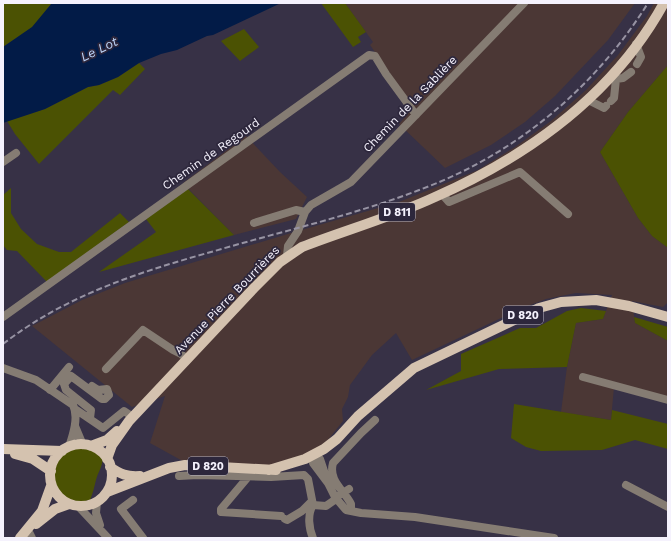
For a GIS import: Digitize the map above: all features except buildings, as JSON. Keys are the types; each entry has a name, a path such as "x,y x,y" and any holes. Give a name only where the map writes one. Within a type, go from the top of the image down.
{"main road":[{"name":"Avenue Pierre Bourrières","path":"87,446 107,440 131,419 254,288 287,256 302,247 442,194 479,177 527,148 588,100 614,77 664,3"},
{"name":"D 820","path":"107,492 169,468 185,465 287,470 316,459 342,443 375,402 414,368 538,308 576,300 596,300 629,306 668,316"},
{"name":"Avenue Pierre Bourrières","path":"108,463 112,445 131,419"},
{"path":"3,450 66,449 87,446 100,451 108,463 112,475 107,492 97,502 88,506 74,505 55,509 25,536"},
{"path":"66,449 56,457 50,471 52,486 59,497 74,505"},
{"path":"3,450 33,459 50,471"},
{"name":"D 820","path":"108,463 121,474 127,476 148,476"},
{"path":"25,536 42,510 52,486"}],"street":[{"name":"Chemin de la Sablière","path":"305,212 311,205 350,182 524,3"},
{"path":"636,44 641,57 637,64"},
{"name":"Chemin de Regourd","path":"3,317 369,55 375,56 386,74 416,115"},
{"path":"588,100 604,108 614,98 614,77 623,78 630,72"},
{"path":"3,162 16,153"},
{"path":"442,194 449,202 520,172 568,214"},
{"path":"254,223 296,210 305,212 298,231 288,246 287,256"},
{"path":"298,231 298,241 302,247"},
{"path":"106,369 144,330 173,350 182,354 187,359"},
{"path":"50,390 69,367"},
{"path":"3,368 36,380 67,400 75,409 103,428 124,411 131,419"},
{"path":"90,418 91,410 66,390 64,384 71,376 102,399 106,399 109,395 107,389 98,390 92,386"},
{"path":"583,377 668,400"},
{"path":"66,449 75,426 75,409"},
{"path":"376,420 333,462 333,476 341,494 343,508 351,512 415,517 554,538"},
{"path":"75,426 87,446"},
{"path":"316,459 328,483 341,494"},
{"path":"179,476 198,475 248,477 304,475 308,478 312,504 309,513 310,531 313,538"},
{"path":"248,477 220,509 221,512 280,516 287,520 312,504 326,506 341,494"},
{"path":"626,485 668,507"},
{"path":"132,500 121,510 143,538"},
{"path":"97,502 96,513 103,531"},
{"path":"74,505 103,531 108,538"}],"shaded area":[{"path":"345,3 635,3 608,40 555,96 525,122 491,145 445,168 399,124 405,117 406,110 412,105 370,45 373,42"},
{"path":"654,3 668,3 668,65 628,112 600,152 638,218 652,236 668,248 668,302 663,307 632,301 635,323 668,341 668,400 614,387 611,420 561,412 567,367 576,323 603,319 612,295 576,293 546,299 520,309 412,360 396,333 372,355 350,385 348,397 342,409 343,421 311,461 268,471 188,464 150,443 165,396 132,407 32,326 82,300 125,283 399,202 478,170 515,147 551,121 586,90 618,55 647,16"},
{"path":"246,136 280,172 307,197 296,219 234,235 183,183"}],"green space":[{"path":"3,3 52,3 33,27 3,47"},
{"path":"321,3 345,3 366,32 358,37 361,42 353,47"},
{"path":"244,29 259,47 240,61 221,41"},
{"path":"139,63 145,69 120,95 113,90 39,164 15,134 7,121 45,109 88,87 99,85 118,77"},
{"path":"668,65 668,248 652,236 638,218 600,152 628,112"},
{"path":"11,188 11,213 21,229 37,244 59,252 71,252 120,213 129,222 47,282 17,251 7,250 3,245 3,195"},
{"path":"188,189 234,235 99,272 156,232 146,219"},
{"path":"581,308 606,311 603,319 576,323 567,367 499,369 426,390 461,371 461,354 520,328 536,328 567,311"},
{"path":"634,317 668,327 668,341 635,323"},
{"path":"514,404 611,420 612,410 668,424 668,449 635,440 602,450 541,451 526,447 511,438"},
{"path":"81,447 96,451 103,458 90,500 76,501 65,497 58,489 54,479 54,468 58,458 67,451"}],"water":[{"name":"Le Lot","path":"52,3 281,3 213,35 207,36 177,50 161,54 139,63 118,77 99,85 88,87 45,109 3,123 3,47 32,27"}],"railway":[{"path":"3,344 51,312 102,288 156,268 353,212 409,194 469,168 500,151 556,110 582,86 606,60 648,3"}]}
